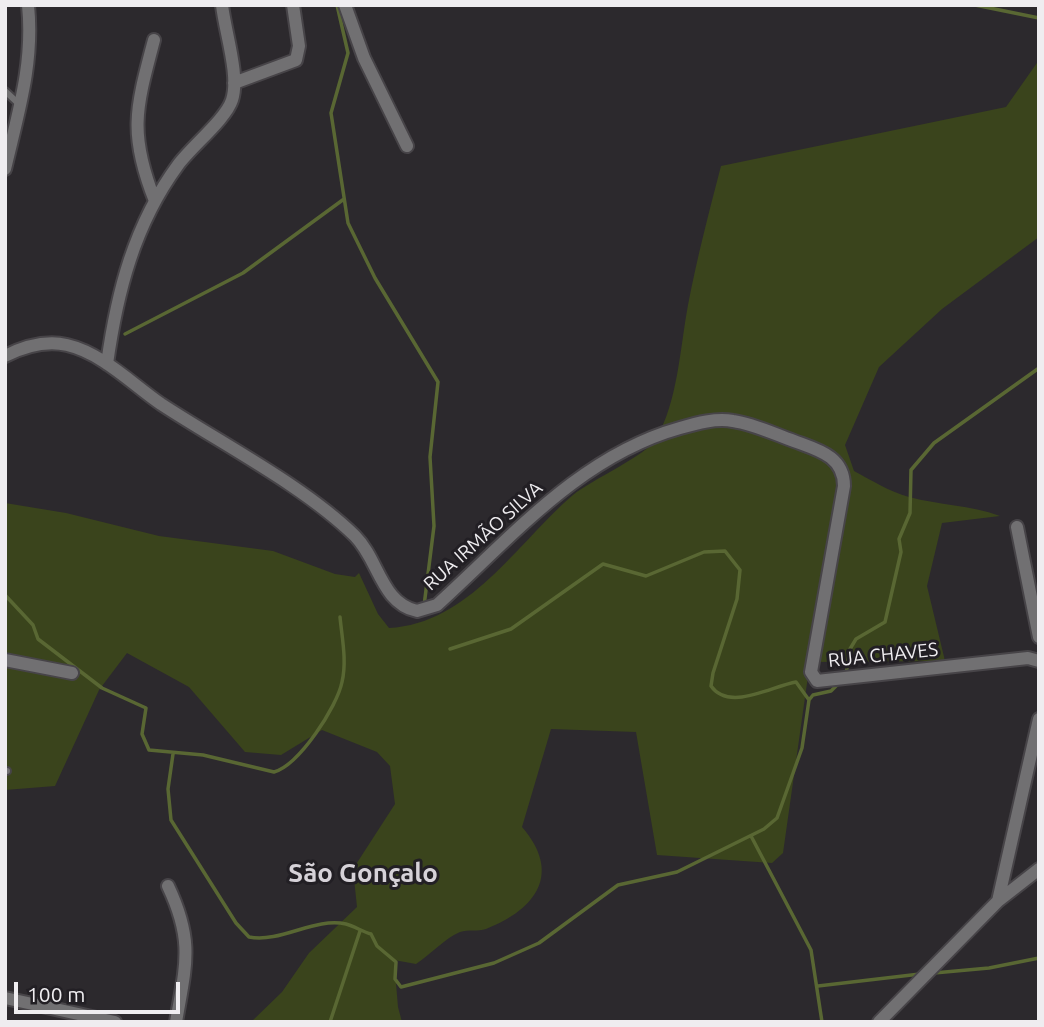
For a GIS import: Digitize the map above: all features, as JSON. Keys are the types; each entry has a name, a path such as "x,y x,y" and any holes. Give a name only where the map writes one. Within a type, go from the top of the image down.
{"street":[{"path":"5,169 30,57 28,5"},
{"path":"107,364 121,280 155,201 198,139 228,110 234,83 222,5"},
{"path":"234,83 296,60 299,46 293,5"},
{"path":"345,5 364,58 407,146"},
{"path":"154,40 139,97 136,135 137,151 155,201"},
{"name":"RUA IRMÃO SILVA","path":"5,356 28,346 50,343 66,345 107,364 162,404 323,509 358,539 396,602 417,611 437,605 550,498 591,471 657,435 713,421 731,420 826,454 838,462 843,474"},
{"name":"RUA CHAVES","path":"843,474 844,486 813,677 823,682 1028,658 1039,661"},
{"path":"1017,527 1039,637"},
{"path":"5,660 72,673"},
{"path":"998,901 1039,719"},
{"path":"879,1022 998,901 1039,869"},
{"path":"168,887 186,931 187,951 176,1022"},
{"path":"5,998 115,1022"}],"lane":[{"path":"5,91 21,105"}],"green space":[{"path":"1039,60 1039,237 942,309 879,367 845,445 854,471 888,489 909,497 1000,516 942,523 927,586 945,661 810,662 783,853 772,863 657,855 636,732 551,729 522,827 534,844 542,874 538,888 519,911 486,929 463,931 454,935 416,964 394,960 402,1022 251,1022 282,992 309,953 357,907 353,869 395,804 390,766 377,752 322,730 281,755 245,752 189,687 127,653 99,690 55,786 5,790 5,503 66,513 159,536 273,551 335,574 355,577 359,573 378,614 389,628 418,623 444,612 468,597 490,578 573,495 642,452 656,439 674,391 692,287 721,166 1006,107"}],"waterway":[{"path":"337,5 348,53 331,113 348,223 375,278 438,382 430,457 434,526 424,606"},
{"path":"975,5 1039,18"},
{"path":"125,334 243,273 344,199"},
{"path":"846,674 850,649 856,639 885,622 901,552 899,539 910,513 911,470 934,443 1039,368"},
{"path":"173,754 168,789 171,820 236,923 249,937 274,937 322,924 349,925 371,934 377,946 396,962 395,979 401,987 494,963 539,943 618,885 677,872 764,829 777,818 802,748 809,700 796,682 739,697 728,697 711,686 737,599 740,570 725,551 704,552 646,576 603,564 511,629 450,649"},
{"path":"5,595 33,625 38,639 102,688 146,708 142,734 149,750 203,755 274,772 294,758 316,734 339,693 344,666 340,617"},
{"path":"809,700 813,695 831,691 839,683"},
{"path":"751,836 811,950 822,1022"},
{"path":"330,1022 360,931"},
{"path":"934,973 989,968 1039,958"},
{"path":"818,986 920,974"}],"district":[{"name":"São Gonçalo","path":"363,873"}]}
